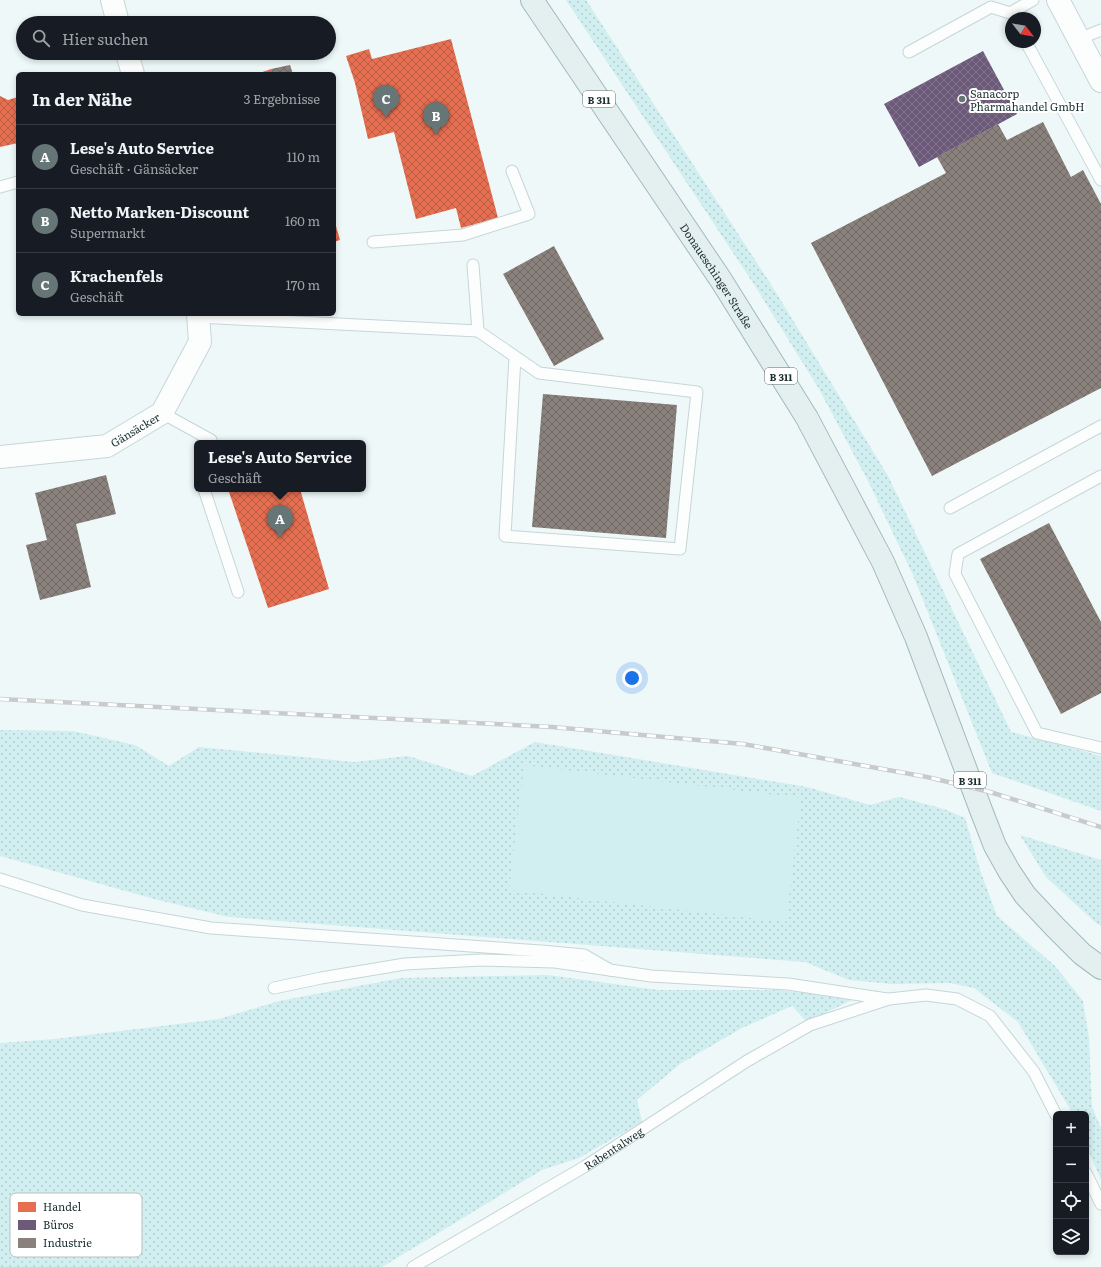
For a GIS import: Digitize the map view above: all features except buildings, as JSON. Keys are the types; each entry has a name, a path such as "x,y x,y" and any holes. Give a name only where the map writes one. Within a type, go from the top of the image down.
{"main road":[{"name":"Donaueschinger Straße","path":"532,0 721,280 807,418 883,562 916,637 995,846 1009,871 1025,894 1054,926 1082,954 1101,968"}],"street":[{"path":"112,0 116,16"},
{"path":"1058,0 1101,81"},
{"path":"129,60 132,72"},
{"name":"Gänsäcker","path":"0,457 107,446 162,413 200,342 198,316"}],"lane":[{"path":"1015,12 1033,0"},
{"path":"909,52 992,8 1005,13"},
{"path":"1079,39 1101,30"},
{"path":"1029,48 1101,180"},
{"path":"373,242 463,235 529,214 512,171"},
{"path":"0,187 16,183"},
{"path":"473,265 478,331"},
{"path":"198,316 478,331 539,373 697,392 680,549 505,536 515,357"},
{"path":"162,413 211,440"},
{"path":"950,508 1101,426"},
{"path":"1101,476 958,554 955,574 1037,733 1101,748"},
{"path":"205,492 238,592"},
{"path":"0,879 82,904 211,928 465,945 584,955 610,970"},
{"path":"274,988 328,976 405,964 481,960 555,962 651,976 788,984 889,999 926,995 957,999 990,1016 1034,1072 1054,1111"},
{"name":"Rabentalweg","path":"413,1267 584,1167 747,1061 810,1025 889,999"},
{"path":"1089,1179 1101,1204"}],"shaded area":[{"path":"566,0 586,0 772,286 888,476 1011,732 1101,756 1101,811 992,773 913,575 869,483 819,389 755,286"},
{"path":"0,730 73,731 135,745 169,766 199,747 354,762 408,756 472,776 535,742 807,787 870,805 899,797 944,809 965,818 980,870 997,916 1055,966 1083,1001 1089,1038 1092,1107 1101,1128 1101,1180 1089,1152 1089,1111 1071,1111 1018,1022 974,988 950,983 893,984 849,980 805,962 229,917 158,900 0,856"},
{"path":"524,765 801,798 786,922 509,890"},
{"path":"1020,835 1101,860 1101,926 1046,877"},
{"path":"548,975 658,990 777,990 856,998 807,1022 792,1006 742,1028 680,1064 637,1100 642,1122 579,1158 542,1170 382,1267 0,1267 0,1043 55,1039 219,1019 279,1001 401,978"}],"railway":[{"path":"0,699 552,727 743,744 927,777 990,792 1101,827"}],"place":[{"name":"Sanacorp Pharmahandel GmbH","path":"962,99"},
{"name":"Krachenfels","path":"386,118"},
{"name":"Netto Marken-Discount","path":"436,135"},
{"name":"Lese's Auto Service","path":"280,538"}]}
